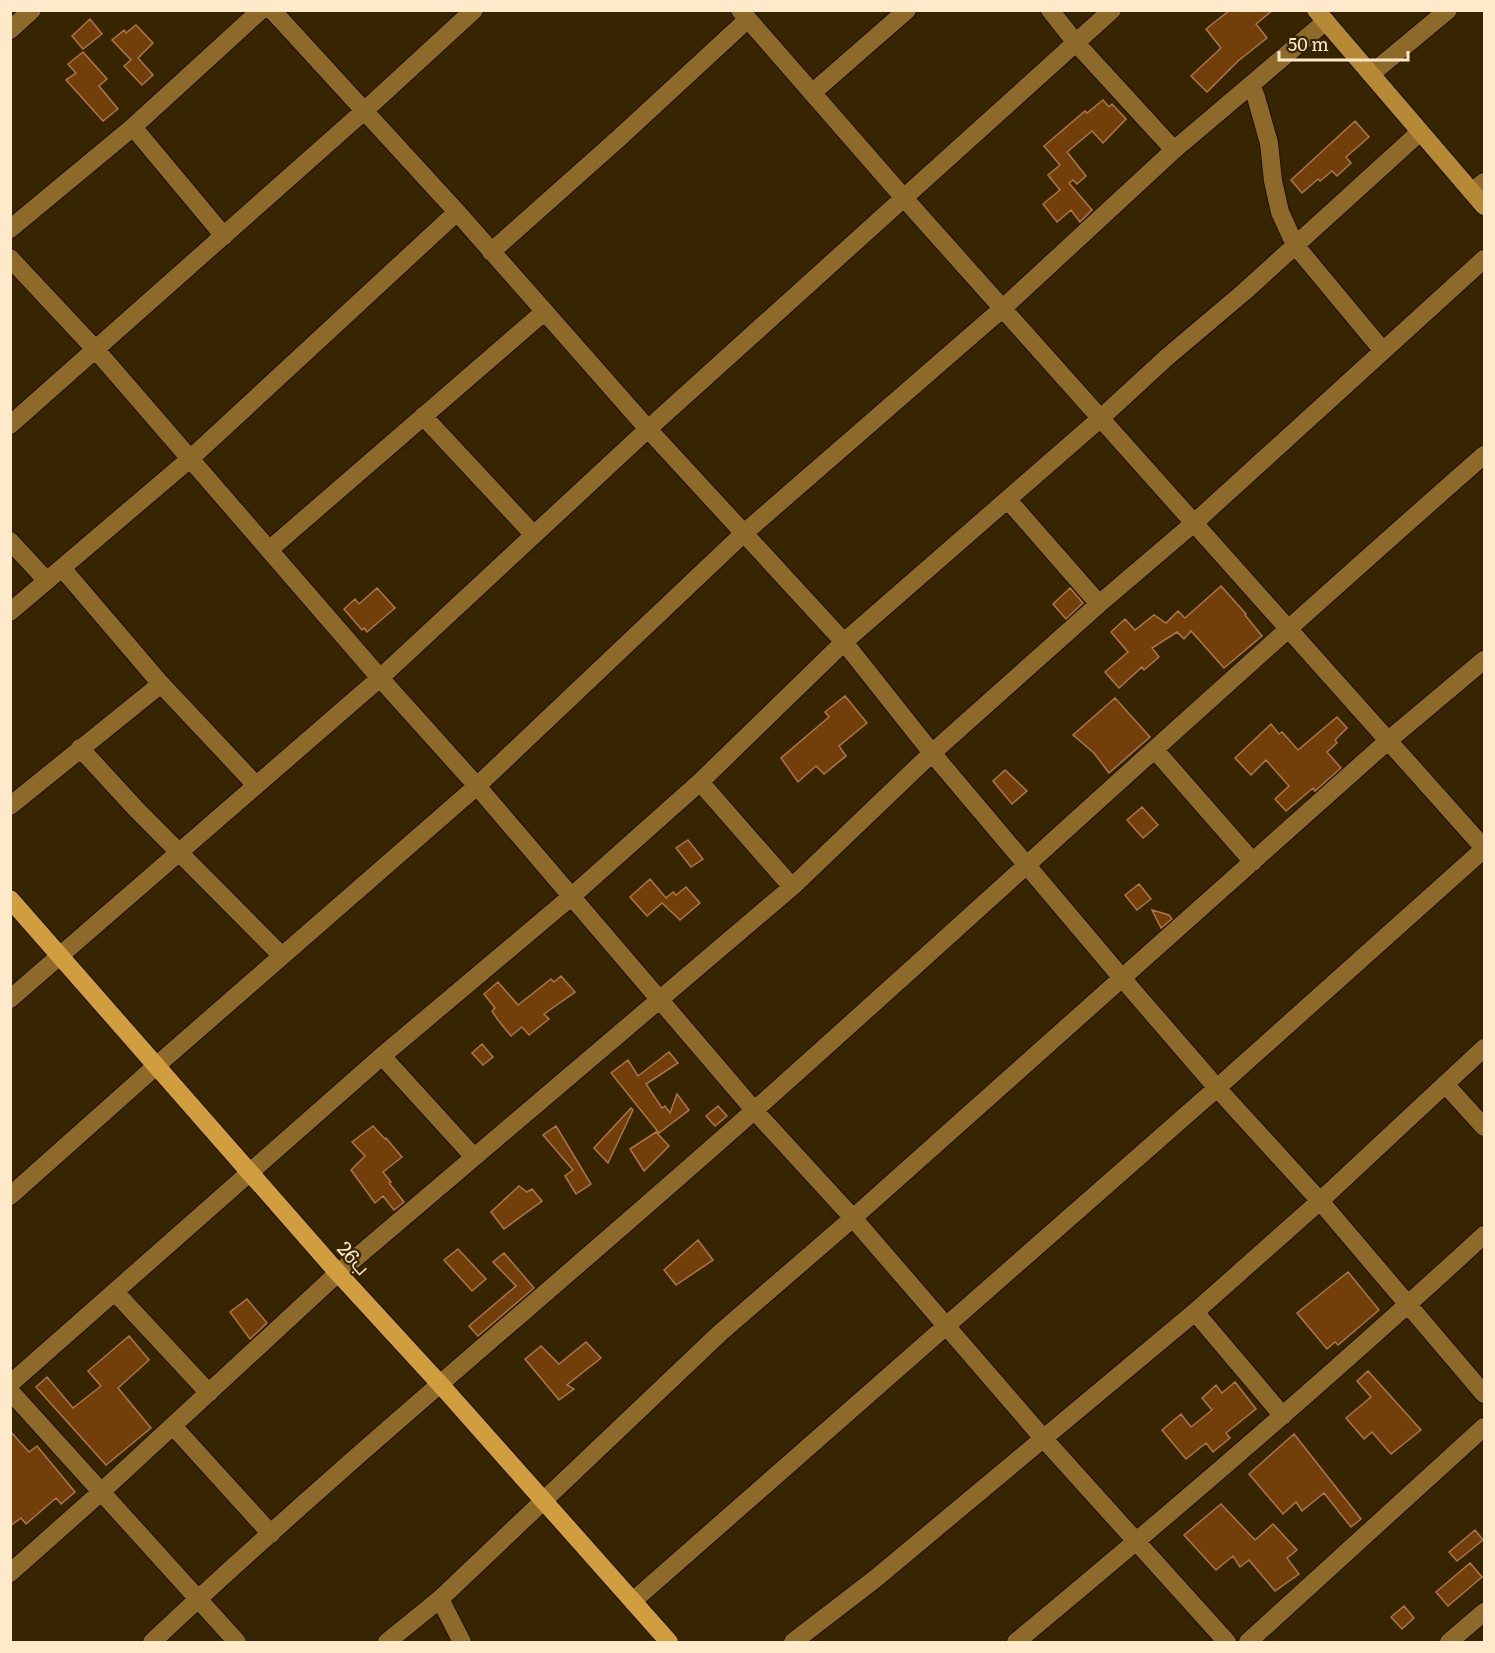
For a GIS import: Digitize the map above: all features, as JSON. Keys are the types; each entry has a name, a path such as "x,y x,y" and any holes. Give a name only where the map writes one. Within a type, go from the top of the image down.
{"highway":[{"name":"26ب","path":"10,899 338,1273 440,1384 669,1642"}],"main road":[{"path":"1321,16 1420,132 1478,187 1485,206"}],"street":[{"path":"10,30 32,10"},
{"path":"10,229 133,127 261,10"},
{"path":"272,10 457,212 743,534 844,642 932,753 1122,978 1217,1088 1320,1201 1485,1394"},
{"path":"10,425 363,112 474,10"},
{"path":"812,93 907,10"},
{"path":"1050,10 1076,43 1174,150"},
{"path":"10,999 255,784 380,678 648,429 1112,10"},
{"path":"1371,74 1448,10"},
{"path":"491,252 618,139 744,15 904,198 1390,739 1485,848 1217,1088 633,1601"},
{"path":"10,1196 477,786 743,534 1003,308 1174,150 1251,86 1321,16"},
{"path":"1251,86 1269,143 1273,181 1280,212 1295,245 1383,351"},
{"path":"133,127 224,236"},
{"path":"10,1384 382,1056 572,896 700,782 844,642 1244,292 1420,132"},
{"path":"10,612 191,459 457,212"},
{"path":"10,258 96,350 380,678 477,786 754,1110 853,1218 1043,1438 1227,1642"},
{"path":"10,1573 338,1273 792,887 932,753 1099,604 1194,523 1485,259"},
{"path":"269,550 544,312"},
{"path":"423,416 534,535"},
{"path":"152,1642 440,1384 754,1110 1485,455"},
{"path":"1008,500 1099,604"},
{"path":"10,541 47,581"},
{"path":"62,568 160,684 255,784"},
{"path":"387,1642 440,1599 720,1333 853,1218 1390,739 1485,660"},
{"path":"10,806 160,684"},
{"path":"80,748 178,852 282,956"},
{"path":"1155,750 1253,862"},
{"path":"700,782 792,887"},
{"path":"793,1642 875,1579 1195,1312 1320,1201 1485,1048"},
{"path":"382,1056 474,1157"},
{"path":"1445,1084 1485,1127"},
{"path":"1016,1642 1137,1543 1485,1235"},
{"path":"115,1292 209,1393"},
{"path":"1195,1312 1283,1416"},
{"path":"10,1391 237,1642"},
{"path":"173,1426 271,1534"},
{"path":"1248,1642 1485,1427"},
{"path":"440,1599 462,1642"},
{"path":"1449,1642 1485,1612"}],"building":[{"path":"1230,10 1273,10 1256,24 1267,38 1238,61 1207,92 1191,76 1221,48 1206,29"},
{"path":"90,19 102,34 83,49 72,36"},
{"path":"136,25 153,43 138,58 153,75 142,85 124,66 131,60 112,40 124,30 126,33"},
{"path":"83,52 107,79 99,86 118,109 103,121 66,80 76,73 68,64"},
{"path":"1103,100 1109,107 1112,104 1126,119 1103,143 1092,131 1067,152 1086,176 1077,184 1073,180 1069,183 1092,210 1080,222 1071,210 1057,222 1043,204 1060,190 1048,175 1060,165 1044,146 1085,111 1087,113"},
{"path":"1355,121 1369,137 1346,157 1351,163 1337,176 1332,171 1320,181 1318,179 1302,193 1291,180"},
{"path":"1221,586 1262,636 1224,668 1191,631 1184,639 1177,632 1152,648 1159,657 1144,670 1142,667 1119,688 1105,672 1128,652 1111,632 1125,619 1135,630 1154,615 1166,623 1178,611 1185,618"},
{"path":"377,588 395,608 367,632 364,628 362,630 344,609 355,599 359,604"},
{"path":"1070,588 1083,603 1066,619 1053,604"},
{"path":"845,696 867,723 839,746 846,756 824,774 816,766 798,782 781,758 829,717 825,712"},
{"path":"1115,698 1150,737 1109,773 1094,753 1073,735"},
{"path":"1337,717 1347,728 1335,740 1337,743 1327,752 1341,768 1315,791 1313,788 1286,811 1275,799 1289,786 1266,760 1251,775 1235,758 1271,724 1279,734 1282,732 1298,750"},
{"path":"1005,770 1027,791 1012,804 993,781"},
{"path":"1142,807 1158,825 1143,838 1127,820"},
{"path":"688,840 703,859 691,867 676,848"},
{"path":"650,879 666,898 673,892 676,895 686,887 700,903 680,920 662,903 647,916 630,897"},
{"path":"1139,884 1151,899 1137,910 1125,895"},
{"path":"1152,910 1169,915 1172,919 1161,928"},
{"path":"561,976 575,992 544,1014 549,1019 529,1035 522,1027 511,1036 492,1011 495,1008 484,994 498,982 518,1005 551,979 554,982"},
{"path":"482,1044 493,1057 483,1065 472,1053"},
{"path":"669,1052 678,1063 646,1084 662,1108 665,1106 670,1113 677,1094 689,1110 659,1133 611,1073 628,1060 638,1076"},
{"path":"718,1106 727,1116 715,1126 706,1116"},
{"path":"631,1108 633,1110 608,1163 594,1148"},
{"path":"373,1126 402,1157 383,1172 404,1202 394,1210 383,1196 375,1203 351,1170 365,1156 352,1142"},
{"path":"556,1126 591,1184 576,1194 565,1176 573,1170 543,1135"},
{"path":"656,1132 669,1146 644,1171 630,1149"},
{"path":"519,1186 527,1192 532,1189 542,1201 504,1229 491,1212"},
{"path":"698,1240 713,1260 676,1285 664,1270"},
{"path":"458,1249 486,1279 472,1291 444,1260"},
{"path":"504,1253 534,1288 478,1336 469,1326 516,1286 493,1262"},
{"path":"1348,1272 1379,1310 1338,1345 1335,1342 1327,1349 1297,1313"},
{"path":"247,1299 267,1323 250,1339 230,1312"},
{"path":"129,1336 149,1360 118,1388 151,1428 106,1465 36,1387 47,1377 73,1408 101,1386 88,1371"},
{"path":"586,1342 601,1358 567,1385 574,1389 559,1400 525,1359 541,1346 559,1364"},
{"path":"1368,1371 1421,1430 1391,1454 1372,1432 1364,1439 1346,1418 1371,1397 1357,1381"},
{"path":"1235,1382 1256,1409 1226,1433 1230,1438 1213,1452 1206,1443 1186,1459 1162,1430 1181,1414 1191,1427 1212,1410 1202,1398 1216,1385 1222,1393"},
{"path":"10,1431 29,1452 37,1446 75,1492 61,1504 56,1498 26,1524 21,1518 10,1526"},
{"path":"1294,1434 1361,1519 1351,1527 1324,1493 1302,1511 1296,1502 1283,1514 1249,1474"},
{"path":"1221,1504 1255,1540 1273,1524 1297,1550 1287,1558 1299,1574 1275,1591 1249,1560 1240,1567 1233,1556 1216,1570 1184,1535"},
{"path":"1475,1530 1483,1540 1457,1561 1449,1552"},
{"path":"1470,1563 1482,1577 1448,1606 1436,1592"},
{"path":"1404,1606 1414,1618 1402,1629 1391,1617"}]}
